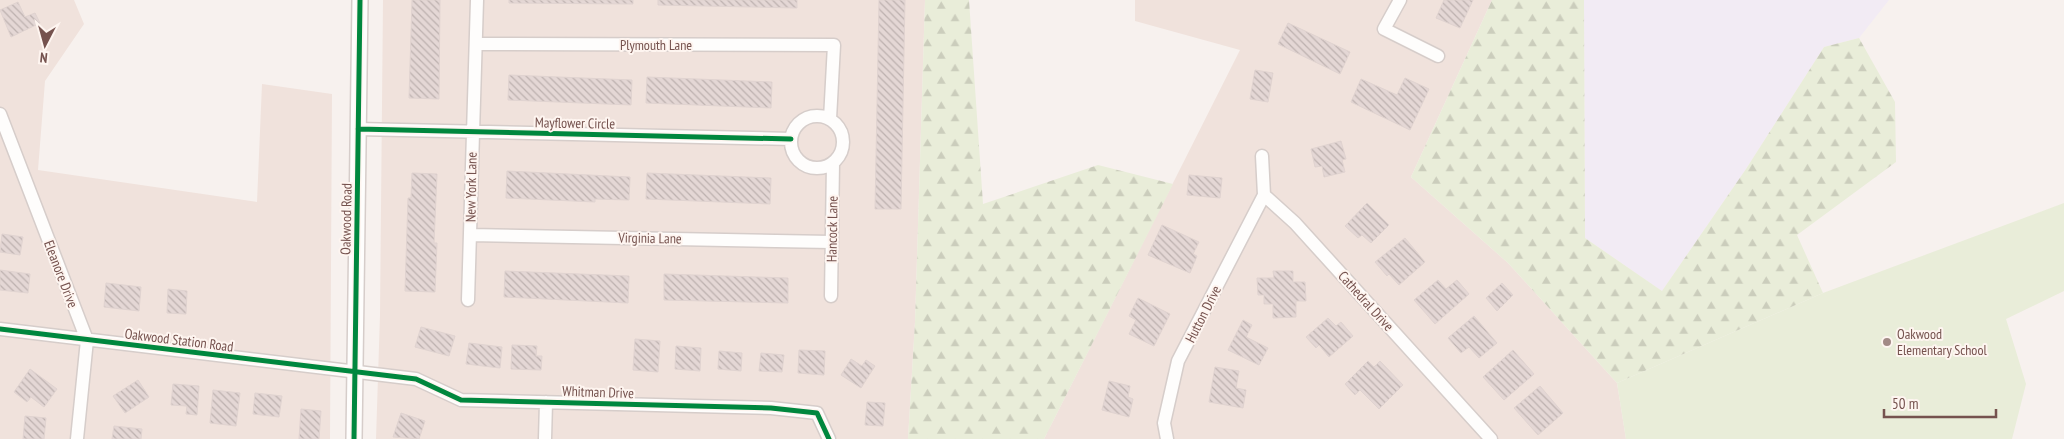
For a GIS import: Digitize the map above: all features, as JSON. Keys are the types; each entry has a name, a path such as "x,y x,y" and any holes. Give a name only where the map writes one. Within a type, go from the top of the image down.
{"street":[{"name":"Oakwood Road","path":"354,439 360,0"},
{"name":"New York Lane","path":"468,300 477,0"},
{"path":"1400,0 1384,28 1438,56"},
{"name":"Plymouth Lane","path":"477,44 834,45 830,119"},
{"name":"Eleanore Drive","path":"0,114 86,340 77,439"},
{"path":"830,119 820,116 810,117 800,122 794,130 791,139 795,154 805,165 815,168 825,167 833,163"},
{"name":"Hancock Lane","path":"830,119 838,125 844,144 840,154 833,163 831,296"},
{"name":"Mayflower Circle","path":"358,129 791,139"},
{"path":"1262,156 1264,195"},
{"name":"Hutton Drive","path":"1167,439 1164,423 1178,361 1264,195"},
{"name":"Cathedral Drive","path":"1264,195 1295,222 1491,439"},
{"name":"Virginia Lane","path":"470,235 831,242"},
{"name":"Oakwood Station Road","path":"0,330 355,371"},
{"name":"Whitman Drive","path":"355,371 416,379 461,400 771,408 817,413 829,439"},
{"path":"545,439 546,402"}],"shaded area":[{"path":"0,0 74,0 84,24 45,81 38,170 257,202 262,84 332,94 330,439 0,439"},
{"path":"383,0 925,0 915,322 908,439 376,439 380,315"},
{"path":"1135,0 1492,0 1411,177 1508,263 1617,383 1626,439 1044,439 1240,50 1135,21"},
{"path":"1584,0 1889,0 1859,38 1824,47 1746,169 1662,291 1585,238"}],"green space":[{"path":"925,0 969,0 983,204 1098,165 1173,184 1044,439 908,439 915,322"},
{"path":"1492,0 1584,0 1585,238 1662,291 1746,169 1824,47 1859,38 1895,102 1896,162 1797,235 1823,293 1617,383 1508,263 1411,177"},
{"name":"Oakwood Elementary School","path":"2064,203 2064,291 2006,319 2026,384 2012,439 1626,439 1617,383 1823,293"}],"building":[{"path":"412,0 440,0 439,99 409,98"},
{"path":"509,0 633,0 633,4 509,3"},
{"path":"658,0 797,0 797,8 658,5"},
{"path":"879,0 905,0 901,209 875,209"},
{"path":"1444,0 1473,0 1460,28 1436,18"},
{"path":"18,2 25,17 35,13 40,23 11,37 0,10"},
{"path":"1288,23 1350,52 1340,74 1278,44"},
{"path":"1255,70 1273,73 1268,102 1250,99"},
{"path":"509,75 632,80 631,105 508,100"},
{"path":"647,77 772,82 771,108 646,103"},
{"path":"1405,78 1429,89 1410,130 1351,102 1361,79 1397,95"},
{"path":"1341,141 1346,159 1342,160 1345,172 1324,177 1322,166 1315,167 1311,149"},
{"path":"507,171 630,177 629,200 595,199 595,202 506,198"},
{"path":"412,173 437,174 434,243 437,243 435,292 405,291 408,198 411,198"},
{"path":"647,173 771,178 770,204 646,199"},
{"path":"1189,175 1222,178 1220,198 1187,195"},
{"path":"1367,203 1389,225 1371,243 1362,235 1358,238 1345,226"},
{"path":"1162,225 1199,242 1193,254 1197,256 1190,273 1148,255"},
{"path":"2,234 23,237 20,255 0,252"},
{"path":"1405,238 1425,262 1399,285 1389,274 1387,276 1375,262"},
{"path":"0,270 30,274 28,293 0,290"},
{"path":"505,271 629,276 628,303 504,297"},
{"path":"1273,271 1293,271 1293,282 1305,282 1306,301 1296,301 1296,317 1273,318 1273,304 1264,304 1264,295 1258,295 1257,278 1274,278"},
{"path":"664,274 788,278 788,303 664,300"},
{"path":"1438,280 1446,289 1457,280 1469,294 1435,324 1414,300"},
{"path":"106,283 141,287 139,311 104,307"},
{"path":"1502,283 1513,295 1497,311 1486,298"},
{"path":"168,289 187,291 186,314 167,313"},
{"path":"1138,298 1170,314 1154,346 1129,334 1136,320 1129,316"},
{"path":"1474,316 1497,343 1479,358 1469,347 1461,353 1448,338"},
{"path":"1328,318 1336,326 1341,322 1353,336 1329,357 1319,345 1316,348 1306,337"},
{"path":"1243,320 1252,325 1246,337 1268,348 1259,365 1228,350"},
{"path":"421,327 455,336 449,356 415,347"},
{"path":"635,339 660,341 658,372 633,370"},
{"path":"469,343 502,347 500,368 466,364"},
{"path":"512,345 537,346 536,356 542,356 541,370 511,369"},
{"path":"676,346 701,348 700,371 675,369"},
{"path":"799,350 825,351 824,375 798,373"},
{"path":"1513,350 1534,374 1504,400 1483,377"},
{"path":"719,351 742,353 741,371 718,369"},
{"path":"761,353 784,355 782,372 759,371"},
{"path":"851,359 862,366 866,360 875,366 861,388 841,375"},
{"path":"1368,361 1374,367 1380,361 1403,385 1379,409 1360,390 1355,395 1345,384"},
{"path":"1215,367 1239,371 1236,388 1246,390 1243,408 1209,402"},
{"path":"30,369 57,389 44,407 31,397 27,402 14,392"},
{"path":"138,380 149,397 125,413 113,396"},
{"path":"1109,381 1130,386 1128,397 1133,399 1129,417 1102,410"},
{"path":"173,384 199,386 197,415 186,414 187,406 171,405"},
{"path":"1540,386 1563,413 1538,435 1514,408"},
{"path":"213,390 240,393 236,426 210,423"},
{"path":"255,393 282,396 279,417 253,414"},
{"path":"867,402 885,403 883,426 865,425"},
{"path":"301,409 321,411 319,439 299,439"},
{"path":"401,413 425,421 419,439 393,437"},
{"path":"25,416 46,418 44,439 23,439"},
{"path":"114,426 142,429 141,439 112,439"}],"cycle path":[{"path":"354,439 360,0"},
{"path":"358,129 791,139"},
{"path":"0,329 416,379 461,400 771,408 817,413 829,439"}],"place":[{"name":"Oakwood Elementary School","path":"1887,342"}]}
